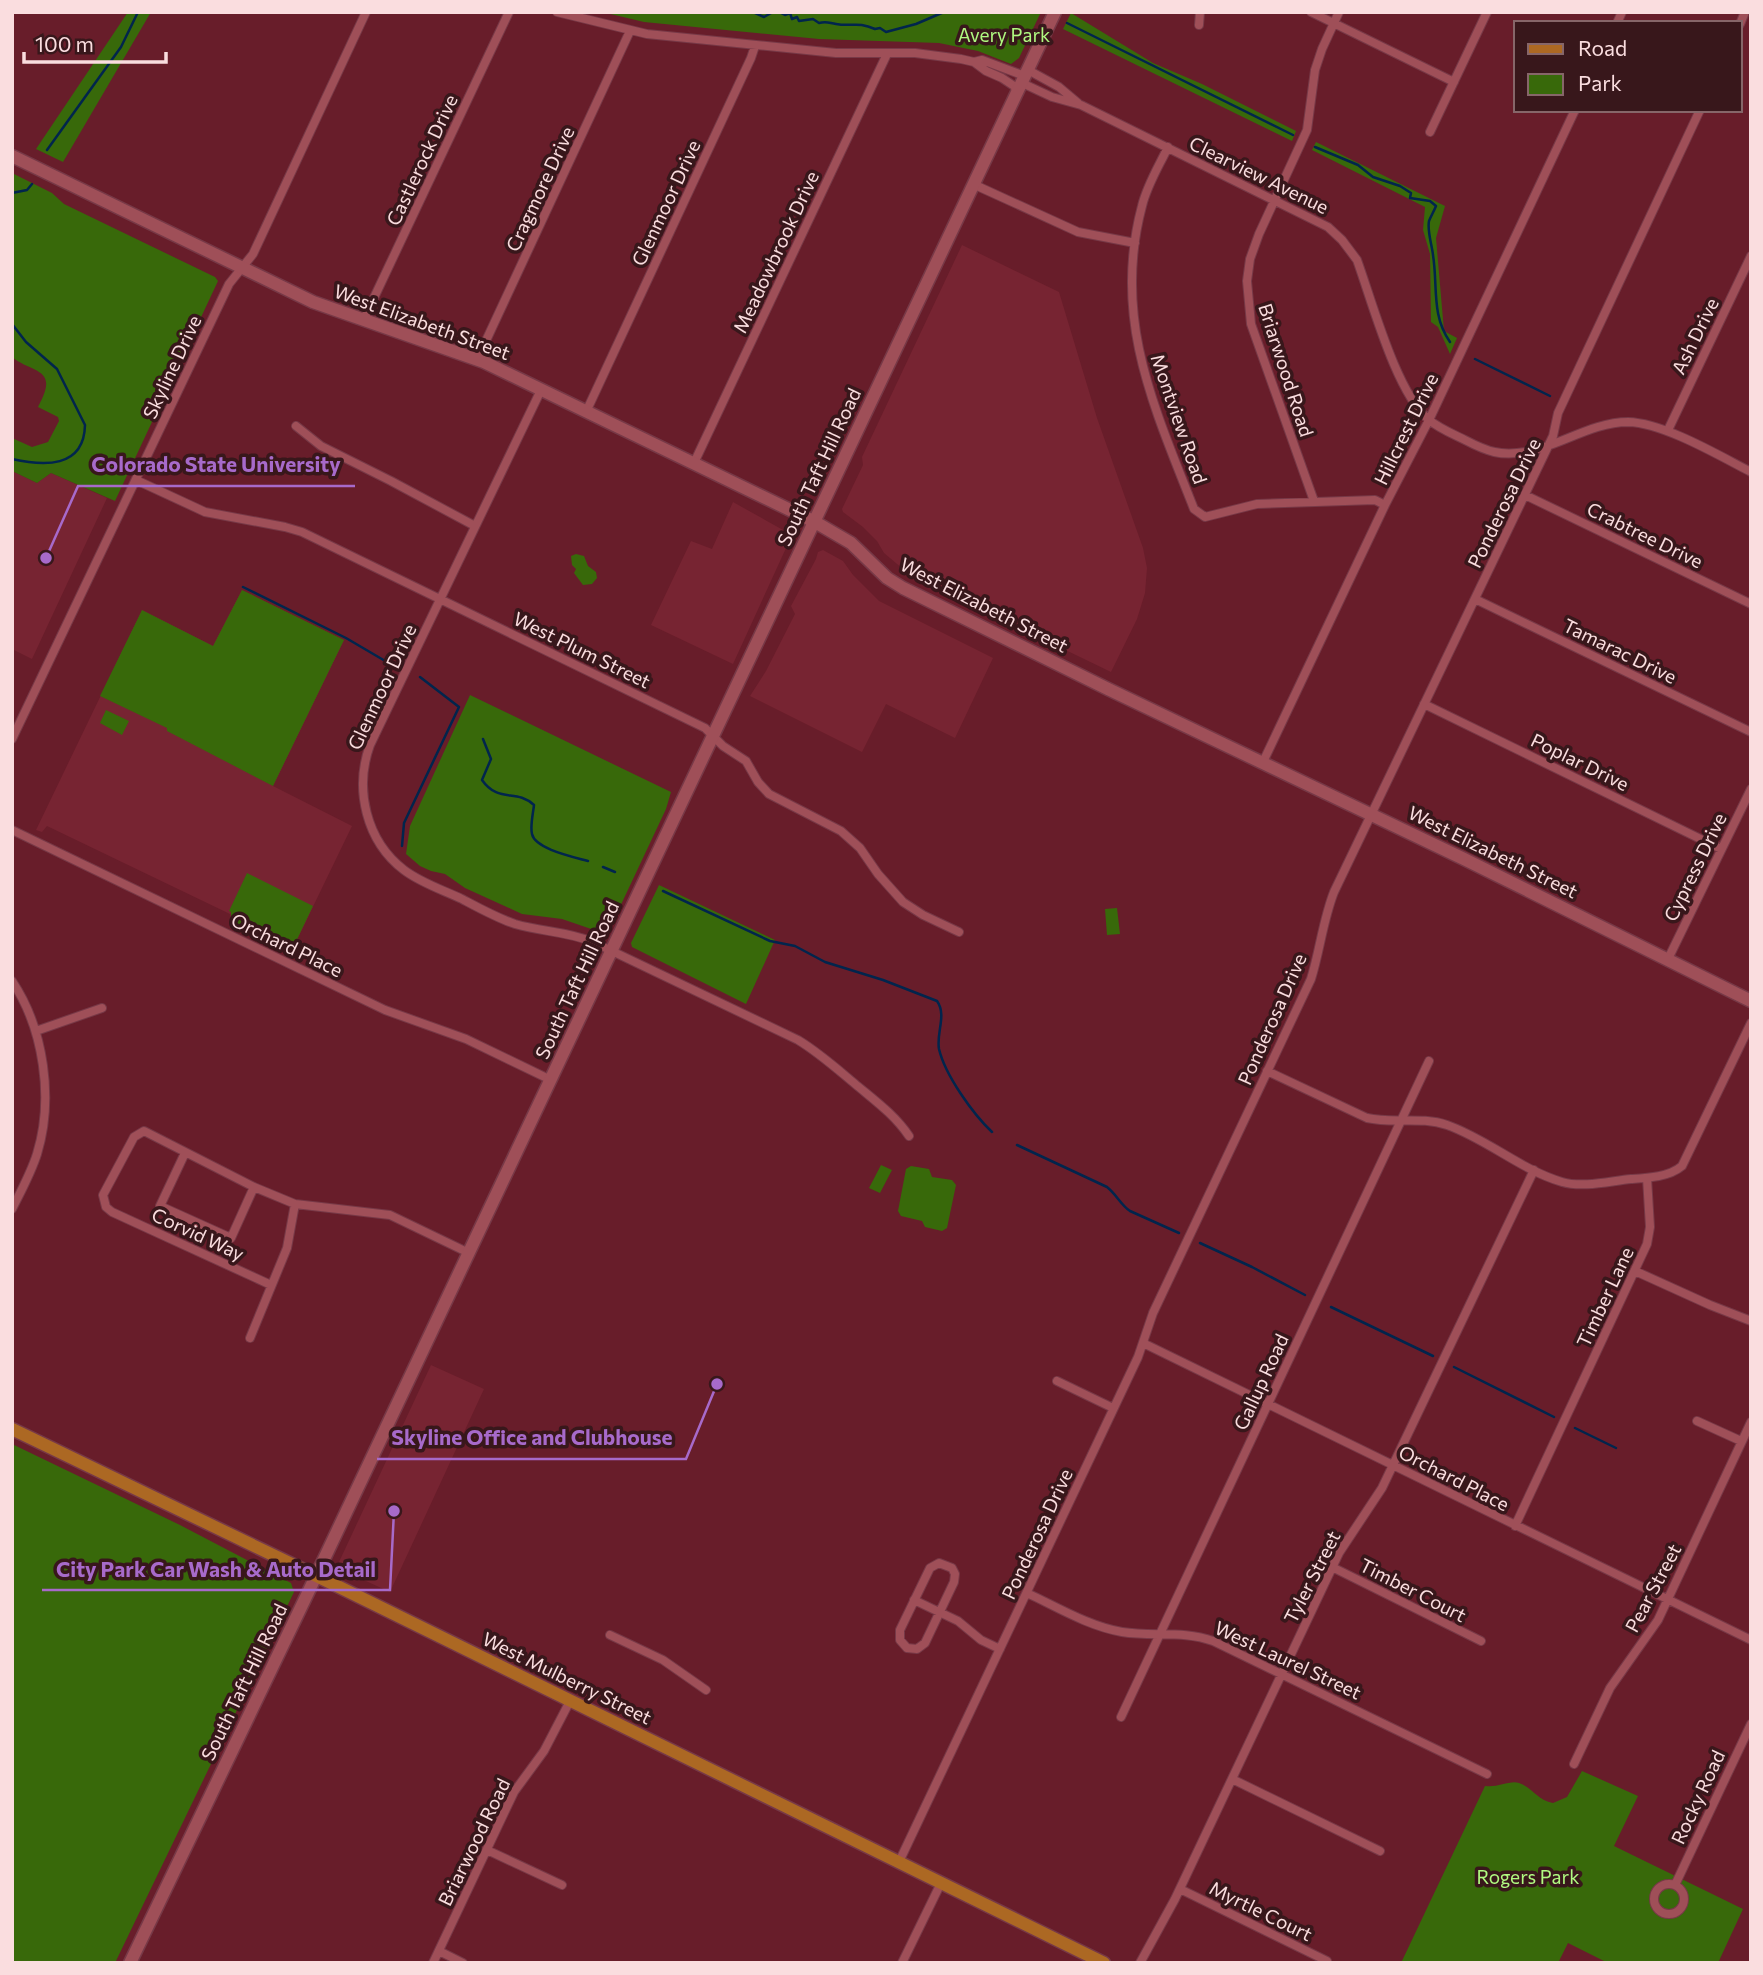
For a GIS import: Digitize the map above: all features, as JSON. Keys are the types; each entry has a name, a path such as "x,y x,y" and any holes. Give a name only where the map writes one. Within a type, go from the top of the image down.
{"main road":[{"name":"South Taft Hill Road","path":"130,1963 316,1576 1055,12"},
{"name":"West Elizabeth Street","path":"12,156 325,307 477,360 694,463 815,522 851,543 887,578 903,588 1751,1001"},
{"name":"West Mulberry Street","path":"12,1429 1104,1963"}],"street":[{"name":"Skyline Drive","path":"12,739 228,286 253,254 366,12"},
{"name":"Castlerock Drive","path":"363,321 509,12"},
{"name":"Clearview Avenue","path":"557,12 630,31 755,46 836,53 915,53 990,62 1052,97 1081,105 1328,227 1357,260 1409,398 1429,420 1484,450 1500,455 1529,452 1615,423 1641,423 1668,430 1751,472"},
{"path":"1199,25 1200,12"},
{"path":"1311,12 1454,82"},
{"name":"Briarwood Road","path":"1314,501 1256,342 1248,308 1247,281 1251,258 1274,199 1307,130 1315,70 1339,12"},
{"path":"1430,132 1487,12"},
{"name":"Cragmore Drive","path":"477,360 630,31"},
{"name":"Glenmoor Drive","path":"586,412 755,46"},
{"name":"Meadowbrook Drive","path":"694,463 887,54"},
{"name":"Clearview Avenue","path":"974,62 1009,82 1023,80 1059,88 1081,105"},
{"name":"Hillcrest Drive","path":"1263,762 1385,505 1429,420 1574,112"},
{"name":"Ponderosa Drive","path":"899,1862 1114,1408 1143,1343 1153,1313 1311,979 1330,902 1549,444 1558,413 1699,112"},
{"name":"Montview Road","path":"1168,147 1143,203 1131,278 1133,315 1141,365 1150,395 1194,509 1205,517 1257,504 1375,500 1385,505"},
{"path":"975,185 1078,232 1135,243"},
{"name":"Ash Drive","path":"1668,430 1751,256"},
{"name":"Glenmoor Drive","path":"541,390 370,745 364,764 363,797 374,832 394,861 418,878 514,923 575,935 611,951"},
{"path":"296,426 321,446 475,526"},
{"name":"West Plum Street","path":"136,480 205,512 302,532 705,728 723,746 746,761 769,794 836,828 850,838 877,874 903,902 923,915 960,932"},
{"name":"Crabtree Drive","path":"1525,495 1751,604"},
{"name":"Tamarac Drive","path":"1475,599 1751,732"},
{"name":"Poplar Drive","path":"1424,704 1721,849"},
{"path":"12,711 23,716"},
{"name":"Cypress Drive","path":"1668,959 1751,789"},
{"name":"Orchard Place","path":"12,830 385,1010 466,1039 551,1080"},
{"path":"611,951 811,1048 898,1120 909,1136"},
{"path":"12,981 23,998 36,1031 43,1072 42,1129 37,1153 12,1209"},
{"path":"36,1031 102,1008"},
{"path":"1267,1071 1359,1116 1376,1120 1429,1120 1446,1125 1562,1182 1574,1184 1647,1178 1675,1172 1682,1166 1751,1023"},
{"name":"Gallup Road","path":"1121,1717 1429,1060"},
{"name":"Corvid Way","path":"185,1153 144,1132 134,1136 103,1195 106,1207 271,1285"},
{"path":"254,1187 231,1238 160,1206 185,1153 295,1204 390,1215 469,1252"},
{"name":"Tyler Street","path":"1140,1963 1180,1889 1332,1566 1374,1502 1393,1465 1534,1170"},
{"name":"Timber Lane","path":"1515,1526 1647,1244 1650,1227 1647,1178"},
{"path":"250,1338 287,1248 295,1204"},
{"path":"1635,1270 1710,1306 1751,1321"},
{"name":"Orchard Place","path":"1143,1343 1751,1640"},
{"path":"1058,1381 1114,1408"},
{"path":"1697,1420 1741,1441"},
{"name":"Pear Street","path":"1574,1764 1619,1672 1646,1640 1668,1600 1751,1422"},
{"path":"936,1564 946,1564 954,1571 955,1577 940,1613 923,1646 917,1649 906,1648 901,1643 899,1633 914,1600 930,1568 936,1564"},
{"name":"Timber Court","path":"1332,1566 1481,1641"},
{"name":"West Laurel Street","path":"1027,1593 1109,1629 1203,1637 1487,1774"},
{"path":"914,1600 958,1621 981,1640 1000,1649"},
{"path":"610,1635 663,1660 706,1690"},
{"name":"Briarwood Road","path":"433,1963 514,1793 544,1751 570,1701"},
{"name":"Rocky Road","path":"1675,1885 1751,1724"},
{"path":"1232,1779 1380,1851"},
{"path":"487,1850 562,1885"},
{"path":"902,1963 941,1883"},
{"name":"Myrtle Court","path":"1180,1889 1327,1961"},
{"path":"439,1951 463,1963"}],"shaded area":[{"path":"962,245 1059,292 1097,418 1143,548 1147,568 1145,593 1137,619 1111,672 909,574 884,553 863,527 843,512 863,465 862,457"},
{"path":"12,471 37,483 51,473 107,498 32,659 12,649"},
{"path":"733,502 792,535 733,664 651,625 691,541 712,549"},
{"path":"823,550 843,561 879,601 993,658 955,738 886,704 862,752 750,696 795,614 791,606 818,552"},
{"path":"242,590 344,640 273,786 352,826 292,950 231,922 230,914 47,826 42,832 36,830 142,610 213,646"},
{"path":"431,1365 484,1389 390,1592 344,1571 339,1568 339,1562"}],"green space":[{"path":"128,12 151,12 63,162 36,149"},
{"name":"Avery Park","path":"602,12 1041,12 1019,58 1011,64 978,51 939,43 819,39 644,22"},
{"path":"1071,13 1153,63 1296,131 1292,141 1063,29"},
{"path":"1316,142 1445,206 1436,238 1444,331 1457,338 1450,354 1438,327 1431,322 1430,254 1423,230 1425,207 1312,150"},
{"path":"12,173 52,193 64,204 215,277 218,281 115,501 51,473 37,483 12,471 12,438 32,447 48,442 59,421 58,417 38,407 44,394 45,378 12,357"},
{"path":"571,556 584,556 588,566 596,572 597,578 592,584 583,585 574,573 576,569 572,565"},
{"path":"242,590 344,640 273,786 167,731 167,728 100,696 142,610 213,646"},
{"path":"470,695 671,792 666,809 610,928 606,931 597,931 562,919 522,914 465,888 445,874 420,866 406,854 410,826"},
{"path":"106,710 129,721 122,735 100,723"},
{"path":"247,873 313,906 292,950 231,922 229,911"},
{"path":"659,885 775,940 746,1004 632,947 631,943"},
{"path":"1117,908 1120,934 1107,935 1105,909"},
{"path":"881,1165 892,1170 880,1193 869,1188"},
{"path":"911,1166 929,1169 932,1177 952,1180 956,1185 947,1228 942,1231 925,1227 922,1221 901,1216 898,1211 906,1169"},
{"path":"12,1444 180,1525 291,1583 294,1592 115,1963 12,1963"},
{"name":"Rogers Park","path":"1582,1771 1638,1796 1614,1846 1743,1909 1718,1963 1608,1963 1568,1943 1558,1963 1401,1963 1485,1786 1519,1783 1553,1803 1567,1797"}],"waterway":[{"path":"47,150 121,47 138,12"},
{"path":"753,12 764,17 773,12"},
{"path":"779,12 785,15 790,13 792,19 797,17 799,21 813,19 819,23 859,25 880,28 886,32 916,24 944,12"},
{"path":"1067,23 1293,135"},
{"path":"1315,147 1358,165 1373,177 1400,186 1411,193 1410,198 1430,201 1436,206 1429,221 1436,300 1440,321 1450,342"},
{"path":"12,193 27,190 32,184"},
{"path":"12,324 26,342 57,369 85,425 78,450 70,457 48,463 12,459"},
{"path":"1475,359 1550,396"},
{"path":"243,587 346,638 392,665"},
{"path":"402,846 404,823 459,707 420,677"},
{"path":"483,739 491,759 482,780 488,787 501,794 521,797 534,805 531,831 540,844 556,852 588,861"},
{"path":"603,867 615,872"},
{"path":"663,891 770,941 795,946 825,962 937,1001 941,1012 938,1043 942,1059 961,1094 992,1132"},
{"path":"1017,1145 1107,1187 1130,1211 1179,1233"},
{"path":"1200,1243 1305,1295"},
{"path":"1331,1307 1433,1356"},
{"path":"1454,1367 1554,1417"},
{"path":"1575,1428 1616,1448"}],"place":[{"name":"Colorado State University","path":"46,558"},
{"name":"Skyline Office and Clubhouse","path":"717,1384"},
{"name":"City Park Car Wash & Auto Detail","path":"394,1511"}]}
